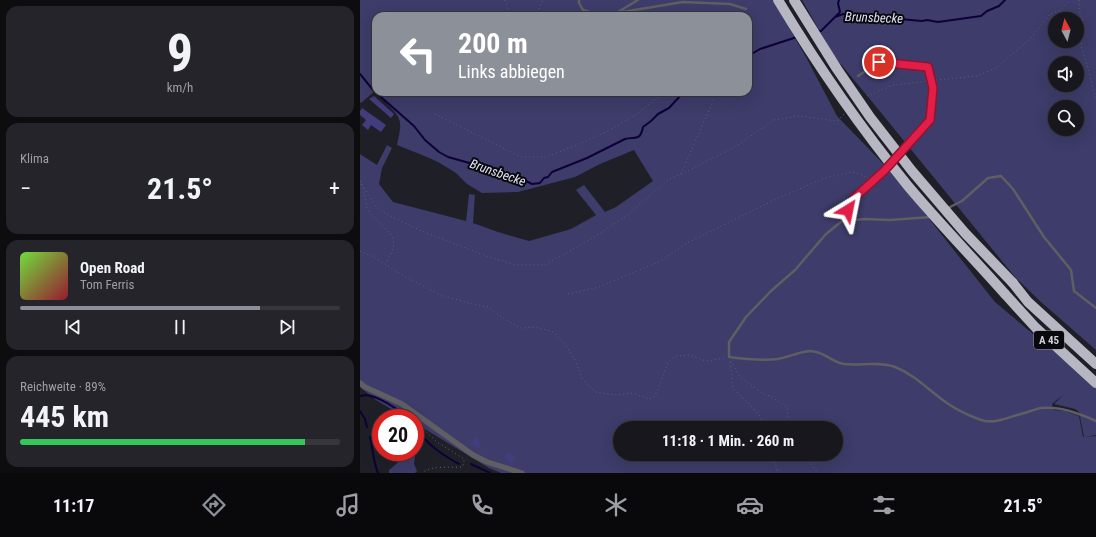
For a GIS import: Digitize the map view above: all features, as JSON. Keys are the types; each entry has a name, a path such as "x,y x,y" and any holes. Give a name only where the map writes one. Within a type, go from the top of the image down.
{"highway":[{"name":"A 45","path":"778,0 826,76 866,132 909,186 949,233 1036,328 1096,383"},
{"name":"A 45","path":"794,0 837,69 870,117 912,171 960,227 1013,283 1028,302 1095,363"}],"street":[{"path":"360,383 365,387 402,404 408,409"},
{"path":"424,420 473,455 487,462 522,473"}],"lane":[{"path":"578,0 583,10 590,12"},
{"path":"618,12 638,0"},
{"path":"622,12 683,2 730,4 746,9"},
{"path":"858,76 879,62 928,67 933,88 930,120 884,171 854,198 842,221 826,234 795,270 771,291 746,317 729,342 729,357 759,360 778,359 797,353 810,351 820,352 842,364 880,364 909,373 950,405 983,421 991,422 1001,420 1040,408 1060,408 1096,421"},
{"path":"944,210 962,200 988,178 1001,176 1013,189 1044,238 1070,270 1074,291 1096,308"},
{"path":"842,221 865,219 890,220 931,217 938,214"}],"path":[{"path":"505,0 510,12"},
{"path":"537,12 543,0"},
{"path":"864,98 893,85 976,76 996,68 1030,39 1050,14 1061,10 1069,0"},
{"path":"1079,0 1079,10 1083,20 1081,46 1090,72 1096,98"},
{"path":"435,114 521,157 546,157 604,133 637,114 659,96"},
{"path":"681,174 715,96"},
{"path":"360,181 376,207 388,215 430,234 492,258 517,265 545,265 589,240 625,217 669,179 738,144 774,120 799,116 837,121 844,113"},
{"path":"568,294 599,287 659,262 687,243 774,200 825,178 852,172 862,175 872,182"},
{"path":"360,181 367,208 390,232 393,240 394,246 386,264"},
{"path":"360,251 374,257 399,273 438,294 488,307 501,317 520,328 536,327 553,332 565,344 575,360 582,379 595,392 614,395 632,393 649,399 654,396 658,389 668,362 676,356 689,356 706,361 729,357"},
{"path":"729,357 733,388 758,413 762,421"},
{"path":"729,357 740,377 762,393 772,397 787,407 789,421"},
{"path":"422,473 428,469 436,467 462,467 464,464 464,459 437,442 424,430"},
{"path":"774,461 778,473"},
{"path":"809,461 818,473"}],"shaded area":[{"path":"360,0 773,0 806,57 837,116 896,177 995,302 1096,387 1096,435 1085,437 1096,436 1096,473 501,473 489,468 424,428 424,409 391,409 376,400 360,387 360,154 377,165 387,145 392,148 382,168 379,184 393,202 466,221 469,194 475,195 473,223 529,241 571,229 596,215 576,190 584,185 605,212 616,207 653,181 634,150 600,164 575,177 518,192 482,193 467,184 456,173 438,162 397,145 400,128 399,119 382,96 752,96 752,12 372,12 372,93 361,103 360,102","holes":["1063,395 1054,404 1075,409 1079,412 1084,437 1079,416 1065,411 1053,410 1052,404"]},
{"path":"802,0 1096,0 1096,350 1015,277 834,56"},
{"path":"400,461 414,461 417,471 415,473 389,473 389,470"}],"building":[{"path":"374,96 394,114 391,118 369,99"},
{"path":"362,108 386,125 381,132 371,125 368,130 362,125 366,120 360,115"},
{"path":"475,437 481,443 479,445 481,447 479,448 476,448 474,445 472,446 470,444 474,441 473,440"},
{"path":"508,452 516,457 512,463 504,458"}],"waterway":[{"path":"835,17 840,12 838,3 839,0"},
{"name":"Brunsbecke","path":"818,31 821,31 835,17 843,14 938,22 981,16 987,11 999,6 1005,0"},
{"name":"Brunsbecke","path":"752,54 760,49 797,37"},
{"name":"Brunsbecke","path":"360,74 372,89"},
{"name":"Brunsbecke","path":"380,96 414,126 425,140 439,152 448,157 480,166 486,170 504,174 513,180 524,180 532,184 540,183 552,172 587,158 625,139 639,137 643,127 658,114 669,108 680,96"},
{"path":"360,396 371,396 382,400 396,409"},
{"path":"360,411 365,419 367,427"},
{"path":"370,437 378,473"},
{"path":"424,438 434,448 459,464"},
{"path":"471,464 490,473"}],"route":[{"path":"848,210 854,198 884,171 930,120 933,88 928,67 879,62"}]}
